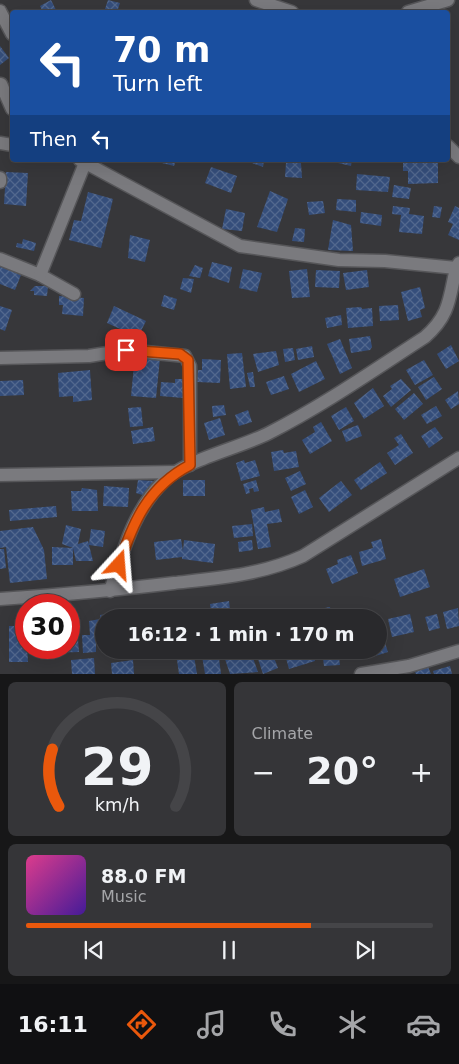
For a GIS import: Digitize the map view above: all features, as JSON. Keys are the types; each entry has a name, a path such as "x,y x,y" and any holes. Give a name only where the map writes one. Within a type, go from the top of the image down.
{"street":[{"path":"256,0 286,10"},
{"path":"415,10 448,0"},
{"path":"0,11 10,30"},
{"path":"2,84 10,104"},
{"path":"450,148 459,157"},
{"path":"40,275 82,162"},
{"path":"84,162 240,246 339,260 457,265 446,313 442,320 425,337 338,394 282,426 175,472 154,492 131,528 110,590"},
{"path":"0,259 40,275 74,294"},
{"path":"0,358 89,356 126,350 185,356 190,366 190,465"},
{"path":"0,600 246,575 281,566 303,556 459,458"},
{"path":"0,475 175,472"},
{"path":"361,674 398,671 459,651"}],"building":[{"path":"51,0 56,10 42,10 40,6"},
{"path":"108,0 120,3 118,10 105,10"},
{"path":"0,46 9,58 0,65"},
{"path":"158,162 175,162 174,166"},
{"path":"249,162 264,162 263,167"},
{"path":"338,162 352,162 351,166"},
{"path":"403,162 438,163 438,183 408,184 408,171 403,171"},
{"path":"286,163 301,163 302,178 285,177"},
{"path":"211,167 237,176 231,193 205,183"},
{"path":"6,172 28,173 26,206 4,204"},
{"path":"357,174 390,177 388,192 356,190"},
{"path":"394,185 411,188 409,199 392,197"},
{"path":"270,191 288,199 277,232 257,227"},
{"path":"88,192 113,199 101,248 69,240 74,220 81,221"},
{"path":"337,199 356,200 356,212 336,210"},
{"path":"323,201 325,213 309,215 307,202"},
{"path":"393,206 410,208 409,214 424,216 422,234 399,232 401,215 392,214"},
{"path":"434,206 442,207 440,218 432,217"},
{"path":"455,206 459,208 459,240 448,235 453,224 448,222"},
{"path":"226,209 245,213 242,231 222,229"},
{"path":"361,212 382,215 381,226 360,223"},
{"path":"333,220 351,225 353,251 328,250"},
{"path":"295,228 305,229 304,242 292,241"},
{"path":"130,235 150,240 145,262 128,258"},
{"path":"23,239 36,243 34,251 16,247 17,243 22,244"},
{"path":"0,261 23,270 15,290 0,284"},
{"path":"212,262 232,267 229,283 208,276"},
{"path":"195,265 203,268 200,278 189,276"},
{"path":"243,269 262,273 257,292 239,288"},
{"path":"307,269 310,297 292,298 289,271"},
{"path":"316,270 340,271 339,288 315,287"},
{"path":"367,270 369,287 346,290 343,273"},
{"path":"183,278 194,279 191,293 180,289"},
{"path":"35,286 48,286 47,296 34,295 34,291 30,291"},
{"path":"420,287 425,308 420,310 422,317 408,321 401,292"},
{"path":"164,295 177,299 174,310 161,306"},
{"path":"59,296 84,298 83,316 62,314 63,305 59,305"},
{"path":"398,305 399,320 380,321 379,306"},
{"path":"0,306 12,310 5,331 0,329"},
{"path":"114,306 146,321 138,337 107,323"},
{"path":"361,307 362,309 372,308 373,326 348,328 346,308"},
{"path":"341,315 342,325 327,328 325,318"},
{"path":"370,336 372,347 370,350 351,353 349,339"},
{"path":"340,339 352,368 340,374 327,344"},
{"path":"451,345 459,361 446,369 437,354"},
{"path":"312,346 314,357 298,360 296,349"},
{"path":"293,348 295,360 285,362 283,349"},
{"path":"276,351 279,365 258,372 253,354"},
{"path":"242,353 246,387 230,389 227,354"},
{"path":"135,355 160,358 156,398 131,396"},
{"path":"202,359 221,360 220,383 197,382 198,370 202,370"},
{"path":"424,360 433,375 415,385 406,370"},
{"path":"316,361 325,379 299,392 291,374"},
{"path":"90,370 92,400 73,402 73,396 59,397 58,373"},
{"path":"253,372 255,387 250,387 247,373"},
{"path":"284,376 289,389 271,395 266,382"},
{"path":"434,377 442,389 426,400 418,387"},
{"path":"175,379 184,379 183,398 160,396 161,382 175,383"},
{"path":"401,379 411,390 391,407 383,396 392,389 390,386"},
{"path":"23,380 24,395 0,396 0,381"},
{"path":"373,388 384,406 364,419 354,403"},
{"path":"458,391 459,404 451,409 445,400"},
{"path":"414,393 423,404 404,420 395,409"},
{"path":"224,405 226,415 213,417 212,406"},
{"path":"436,406 442,416 427,424 421,415"},
{"path":"141,407 143,426 130,427 128,408"},
{"path":"346,407 354,421 339,430 331,416"},
{"path":"248,410 252,422 239,426 235,415"},
{"path":"220,418 225,435 209,440 204,423"},
{"path":"321,422 332,441 310,454 302,440 315,432 313,427"},
{"path":"358,425 362,436 346,442 342,431"},
{"path":"153,427 155,441 133,444 131,431"},
{"path":"435,427 443,438 429,448 421,436"},
{"path":"401,434 413,453 395,465 387,453 399,445 394,438"},
{"path":"283,450 284,453 296,451 299,467 274,471 271,452"},
{"path":"244,460 245,463 255,460 260,476 241,481 236,463"},
{"path":"380,462 387,473 361,490 354,480"},
{"path":"300,471 306,484 291,491 285,478"},
{"path":"138,480 154,481 149,497 136,493"},
{"path":"183,480 205,480 205,496 183,496"},
{"path":"256,480 259,491 254,492 253,488 249,489 250,493 246,494 243,484"},
{"path":"341,481 352,495 329,512 319,498"},
{"path":"104,486 129,488 128,507 103,506"},
{"path":"82,488 97,490 98,511 72,511 71,491 81,491"},
{"path":"305,490 313,507 299,514 291,497"},
{"path":"56,506 57,517 10,521 9,510"},
{"path":"264,507 265,512 279,509 282,522 267,524 271,547 258,549 251,510"},
{"path":"252,524 253,536 234,538 232,526"},
{"path":"66,525 81,529 78,544 88,541 89,544 91,529 105,531 103,547 89,545 93,561 76,561 73,548 62,544"},
{"path":"33,527 44,550 47,579 10,583 6,547 0,548 0,531"},
{"path":"181,539 183,551 184,540 215,544 213,563 182,559 182,557 156,560 154,542"},
{"path":"381,539 386,559 362,566 359,552 373,548 371,542"},
{"path":"252,540 253,550 239,552 238,542"},
{"path":"52,547 73,548 73,565 52,565"},
{"path":"0,549 4,549 6,568 0,569"},
{"path":"351,555 358,573 332,584 326,569 338,564 337,560"},
{"path":"424,569 430,587 400,597 394,579"},
{"path":"229,601 230,609 211,609 210,604"},
{"path":"458,608 459,626 447,629 443,612"},
{"path":"410,614 414,632 392,637 388,619"},
{"path":"437,614 440,628 429,631 425,617"},
{"path":"95,620 95,652 83,653 82,635 90,635 89,621"},
{"path":"9,626 15,626 15,659 28,659 28,662 9,662"},
{"path":"94,658 95,674 72,674 71,660"},
{"path":"177,659 194,659 197,674 179,674"},
{"path":"202,659 219,659 221,674 205,674"},
{"path":"225,659 253,659 258,672 230,674"},
{"path":"258,659 274,659 278,668 263,674"},
{"path":"286,659 314,659 315,661 289,669"},
{"path":"323,659 339,659 340,665 324,666"},
{"path":"133,660 134,674 112,674 111,663"},
{"path":"450,666 452,674 434,674 433,671"},
{"path":"428,667 431,674 416,674 415,672"}],"route":[{"path":"119,565 131,528 145,504 164,480 190,465 190,366 188,360 180,354 126,350"}]}
